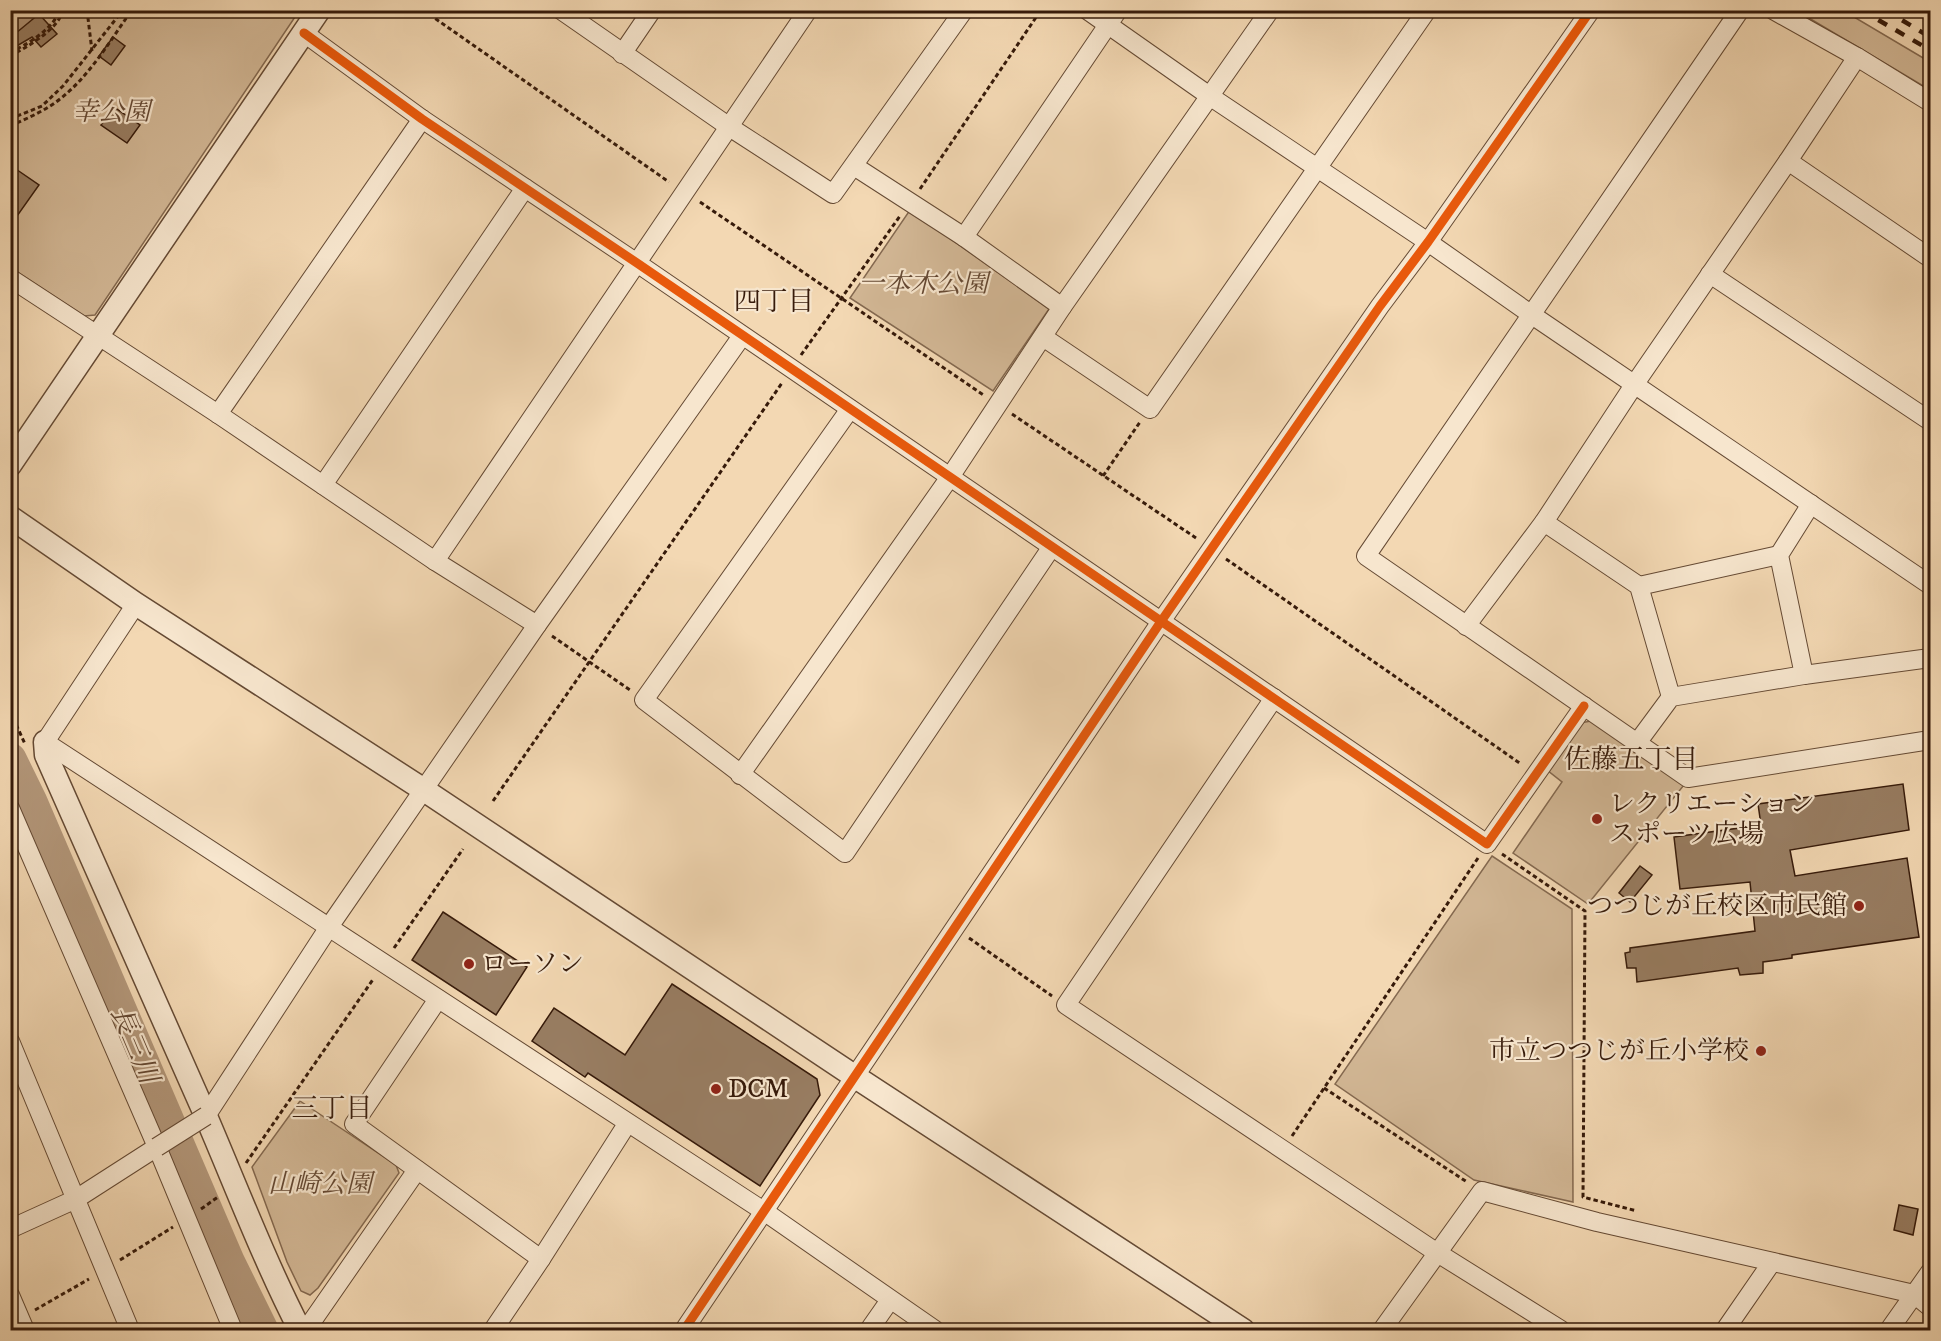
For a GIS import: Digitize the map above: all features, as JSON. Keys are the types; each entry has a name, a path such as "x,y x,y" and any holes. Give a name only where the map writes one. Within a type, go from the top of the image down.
{"street":[{"path":"10,465 319,10"},
{"path":"561,10 728,126 833,194 964,10"},
{"path":"622,54 652,10"},
{"path":"435,561 808,10"},
{"path":"1087,10 1113,18 1211,97 1428,242 1634,385 1930,585"},
{"path":"740,775 950,477 1062,307 1270,10"},
{"path":"1043,337 1150,408 1427,10"},
{"path":"684,1330 1162,620 1380,306 1428,242 1591,10"},
{"path":"1740,10 1366,556 1688,778 1930,740"},
{"path":"1773,10 1857,57 1930,102"},
{"path":"964,237 1113,18"},
{"path":"304,33 422,119 637,263 1051,548 1162,620 1495,850 1536,774 1584,706"},
{"path":"1466,626 1544,522 1634,385 1857,57"},
{"path":"218,414 422,119"},
{"path":"1788,161 1930,258"},
{"path":"854,166 964,237 1062,307"},
{"path":"323,485 525,188"},
{"path":"1710,274 1930,422"},
{"path":"10,278 218,414 435,561 537,626"},
{"path":"10,1230 76,1199 206,1116 329,927 537,626 742,336"},
{"path":"850,409 644,700 845,853 1051,548"},
{"path":"1804,675 1779,555 1811,504"},
{"path":"10,517 136,604 424,790 854,1076 1243,1330"},
{"path":"1544,522 1639,585 1671,697"},
{"path":"1639,585 1779,555"},
{"path":"136,604 45,742 46,755 206,1116 228,1188 300,1330"},
{"path":"1637,743 1671,697 1804,675 1930,658"},
{"path":"1274,698 1066,1005 1436,1252 1561,1330"},
{"path":"45,742 765,1212 935,1330"},
{"path":"10,808 157,1147 233,1330"},
{"path":"438,999 354,1124 541,1259"},
{"path":"10,1041 16,1072 76,1199 130,1330"},
{"path":"493,1330 627,1124"},
{"path":"306,1330 417,1170"},
{"path":"1382,1330 1482,1191 1597,1222 1914,1294 1930,1307"},
{"path":"1725,1330 1772,1262"},
{"path":"1888,1330 1930,1272"},
{"path":"10,1295 25,1330"},
{"path":"868,1330 890,1300"}],"path":[{"path":"10,54 53,28 62,18 61,10"},
{"path":"87,10 92,51"},
{"path":"10,119 42,106 63,86 123,10"},
{"path":"10,126 37,114 70,90 88,71 132,10"},
{"path":"423,10 684,192 1211,549 1536,774"},
{"path":"493,801 1041,10"},
{"path":"1103,476 1150,408"},
{"path":"537,626 644,700"},
{"path":"1282,1150 1495,850 1509,846"},
{"path":"186,1219 228,1188 463,849"},
{"path":"1495,850 1585,911 1582,1197 1640,1211"},
{"path":"955,928 1066,1005"},
{"path":"1324,1088 1482,1191"}],"green space":[{"name":"幸公園","path":"10,11 299,11 95,315 84,316 11,268"},
{"path":"1797,11 1844,11 1930,62 1930,90"},
{"name":"一本木公園","path":"910,210 1049,309 993,391 850,298"},
{"name":"レクリエーション スポーツ広場","path":"1591,721 1684,785 1588,904 1513,853 1562,782 1547,770 1580,723"},
{"path":"1492,856 1572,909 1573,1202 1474,1180 1335,1084"},
{"name":"山崎公園","path":"300,1101 396,1165 399,1173 318,1288 310,1295 301,1291 287,1262 252,1167"}],"shaded area":[{"path":"11,11 43,11 11,40"}],"building":[{"path":"39,14 57,34 41,47 32,37 10,50 10,38"},
{"path":"113,37 125,46 111,65 99,56"},
{"path":"114,107 140,125 127,143 101,125"},
{"path":"10,165 39,185 10,226"},
{"path":"1903,784 1909,830 1790,850 1795,876 1907,858 1919,937 1792,955 1792,958 1763,962 1763,973 1740,975 1738,968 1637,982 1636,968 1627,968 1625,953 1630,952 1630,948 1755,931 1750,882 1680,889 1674,837 1761,825 1758,804"},
{"path":"1640,866 1652,875 1630,902 1619,893"},
{"name":"ローソン","path":"443,912 527,967 496,1015 412,960"},
{"name":"DCM","path":"672,984 817,1079 820,1095 760,1186 588,1073 585,1077 532,1041 554,1008 625,1055"},
{"path":"1899,1205 1918,1209 1913,1235 1894,1230"}],"waterway":[{"name":"長三川","path":"10,759 31,802 228,1261 262,1330"}],"railway":[{"path":"1861,10 1930,50"},
{"path":"1885,10 1930,37"}],"cycle path":[{"path":"684,1330 1162,620 1380,306 1428,242 1591,10"},
{"path":"304,33 422,119 637,263 1487,844 1584,706"}],"place":[{"name":"レクリエーション スポーツ広場","path":"1597,819"},
{"name":"つつじが丘校区市民館","path":"1859,906"},
{"name":"ローソン","path":"469,964"},
{"name":"市立つつじが丘小学校","path":"1761,1051"},
{"name":"DCM","path":"716,1089"}],"district":[{"name":"四丁目","path":"774,302"},
{"name":"佐藤五丁目","path":"1631,760"},
{"name":"三丁目","path":"332,1109"}]}
